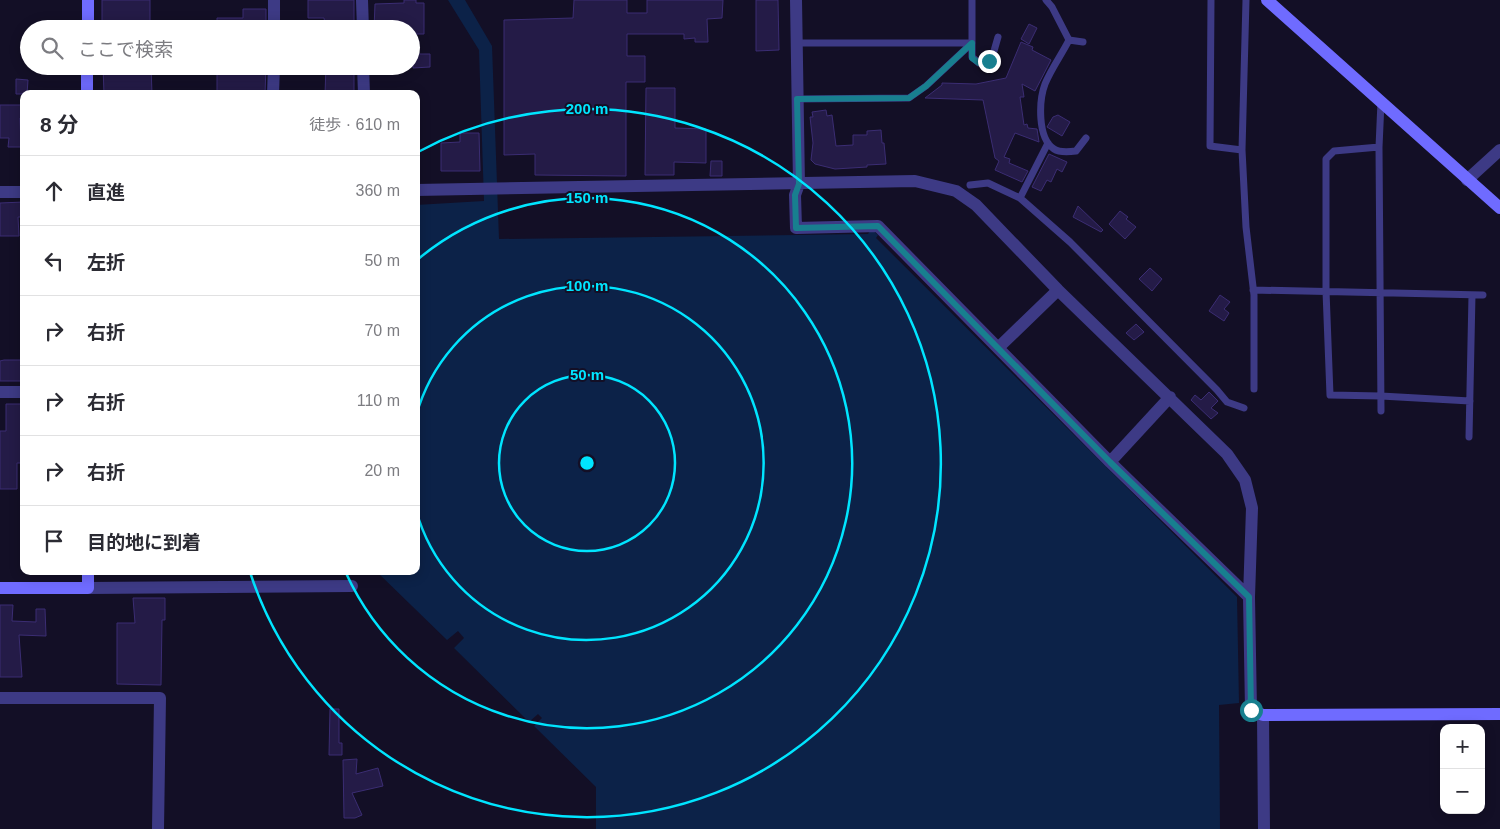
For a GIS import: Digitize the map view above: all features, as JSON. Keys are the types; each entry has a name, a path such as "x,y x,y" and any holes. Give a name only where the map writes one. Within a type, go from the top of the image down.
{"street":[{"path":"88,0 88,20"},
{"path":"274,0 274,20"},
{"path":"362,0 363,20"},
{"path":"796,0 799,184 795,195 796,228 878,226 1110,462 1249,597"},
{"path":"1267,0 1500,208"},
{"path":"87,90 88,75"},
{"path":"273,90 274,75"},
{"path":"363,75 364,90"},
{"path":"1467,180 1500,150"},
{"path":"420,190 916,181 956,191 976,205 1058,290 1227,454 1244,480 1252,508 1249,597 1264,829"},
{"path":"0,192 20,192"},
{"path":"998,348 1058,290"},
{"path":"0,392 20,392"},
{"path":"1110,462 1170,397"},
{"path":"88,575 88,588"},
{"path":"0,588 352,586"},
{"path":"0,698 160,698 158,829"},
{"path":"1257,712 1500,714"}],"lane":[{"path":"972,0 972,58 979,63 989,61 998,36"},
{"path":"1046,0 1052,6 1069,40"},
{"path":"1211,0 1210,146 1242,150"},
{"path":"1246,0 1242,150 1246,227 1253,290 1254,389"},
{"path":"1069,40 1083,42"},
{"path":"1069,40 1045,83 1040,107 1042,125 1048,143 1054,150 1076,151 1086,138"},
{"path":"796,43 972,43"},
{"path":"797,99 909,98 926,86 972,43"},
{"path":"1381,102 1379,146 1381,411"},
{"path":"1020,198 1048,143"},
{"path":"1379,146 1334,151 1326,159 1326,291 1330,395 1470,401"},
{"path":"970,185 988,183 1020,198 1070,242 1227,402 1244,408"},
{"path":"1253,290 1483,295"},
{"path":"1469,437 1472,295"}],"water":[{"path":"448,0 465,0 492,46 499,239 868,234 871,229 878,235 876,238 1237,597 1239,703 1219,705 1220,829 596,829 596,787 534,726 542,718 538,714 529,722 454,648 464,638 458,631 447,640 380,575 420,575 420,205 484,201 479,50"}],"building":[{"path":"102,0 150,0 150,20 102,20"},
{"path":"308,0 354,0 354,20 308,18"},
{"path":"404,0 416,0 416,3 424,3 424,34 420,34 420,20 374,20 375,4 404,3"},
{"path":"574,0 627,0 627,13 647,13 647,0 723,0 722,18 707,19 708,42 695,42 695,38 684,39 684,34 627,34 627,56 645,56 645,82 626,82 626,176 535,175 535,154 504,155 504,20 573,18"},
{"path":"756,0 778,0 779,50 756,51"},
{"path":"243,9 266,9 266,20 217,20 217,18 243,18"},
{"path":"1029,24 1037,28 1029,44 1021,39"},
{"path":"1021,42 1033,47 1032,50 1051,60 1035,91 1022,84 1024,97 1020,97 1024,125 1027,124 1028,128 1037,129 1039,142 1015,133 1004,157 1010,159 1009,163 1028,171 1022,182 995,170 999,161 995,158 983,100 925,98 942,83 976,84 1006,78"},
{"path":"420,54 430,54 430,67 420,68"},
{"path":"103,75 151,75 152,90 104,90"},
{"path":"217,75 266,75 265,90 217,90"},
{"path":"326,75 354,75 354,90 325,90"},
{"path":"16,79 28,80 27,90 20,90 20,94 16,94"},
{"path":"646,88 675,88 675,128 706,129 706,163 674,162 674,175 645,175"},
{"path":"0,105 20,105 20,147 8,147 9,138 0,138"},
{"path":"826,110 827,116 832,115 836,146 853,145 853,135 867,135 867,131 881,130 886,164 835,169 815,164 811,160 813,143 810,117 813,117 812,112"},
{"path":"1058,115 1070,122 1062,136 1047,127 1053,117"},
{"path":"460,133 479,133 480,171 441,171 441,143 460,142"},
{"path":"1049,154 1067,162 1062,172 1057,169 1051,182 1047,180 1041,191 1032,187"},
{"path":"711,161 722,161 722,176 710,176"},
{"path":"20,202 20,217 18,217 19,236 0,236 0,203"},
{"path":"1078,206 1103,230 1101,232 1073,217"},
{"path":"1120,211 1136,227 1125,239 1109,224"},
{"path":"1150,268 1162,279 1152,291 1139,279"},
{"path":"1220,295 1230,302 1224,309 1229,313 1224,321 1209,311"},
{"path":"1136,324 1144,332 1134,340 1126,333"},
{"path":"20,360 20,381 0,381 0,361"},
{"path":"1209,392 1218,401 1211,408 1218,413 1211,419 1191,400 1195,395 1201,400"},
{"path":"6,404 20,404 20,463 17,463 17,489 0,489 0,431 6,431"},
{"path":"133,598 165,598 165,620 162,620 161,685 117,684 117,623 135,623"},
{"path":"0,605 13,605 12,621 36,622 36,609 45,609 46,636 19,635 22,677 0,677"},
{"path":"330,709 339,709 339,743 342,743 342,755 329,755"},
{"path":"357,759 356,774 378,768 383,786 352,793 362,815 355,818 344,818 343,760"}],"route":[{"path":"989,61 979,63 972,58 972,43 926,86 909,98 797,99 799,184 795,195 796,228 878,226 1110,462 1249,597 1251,710"}]}
